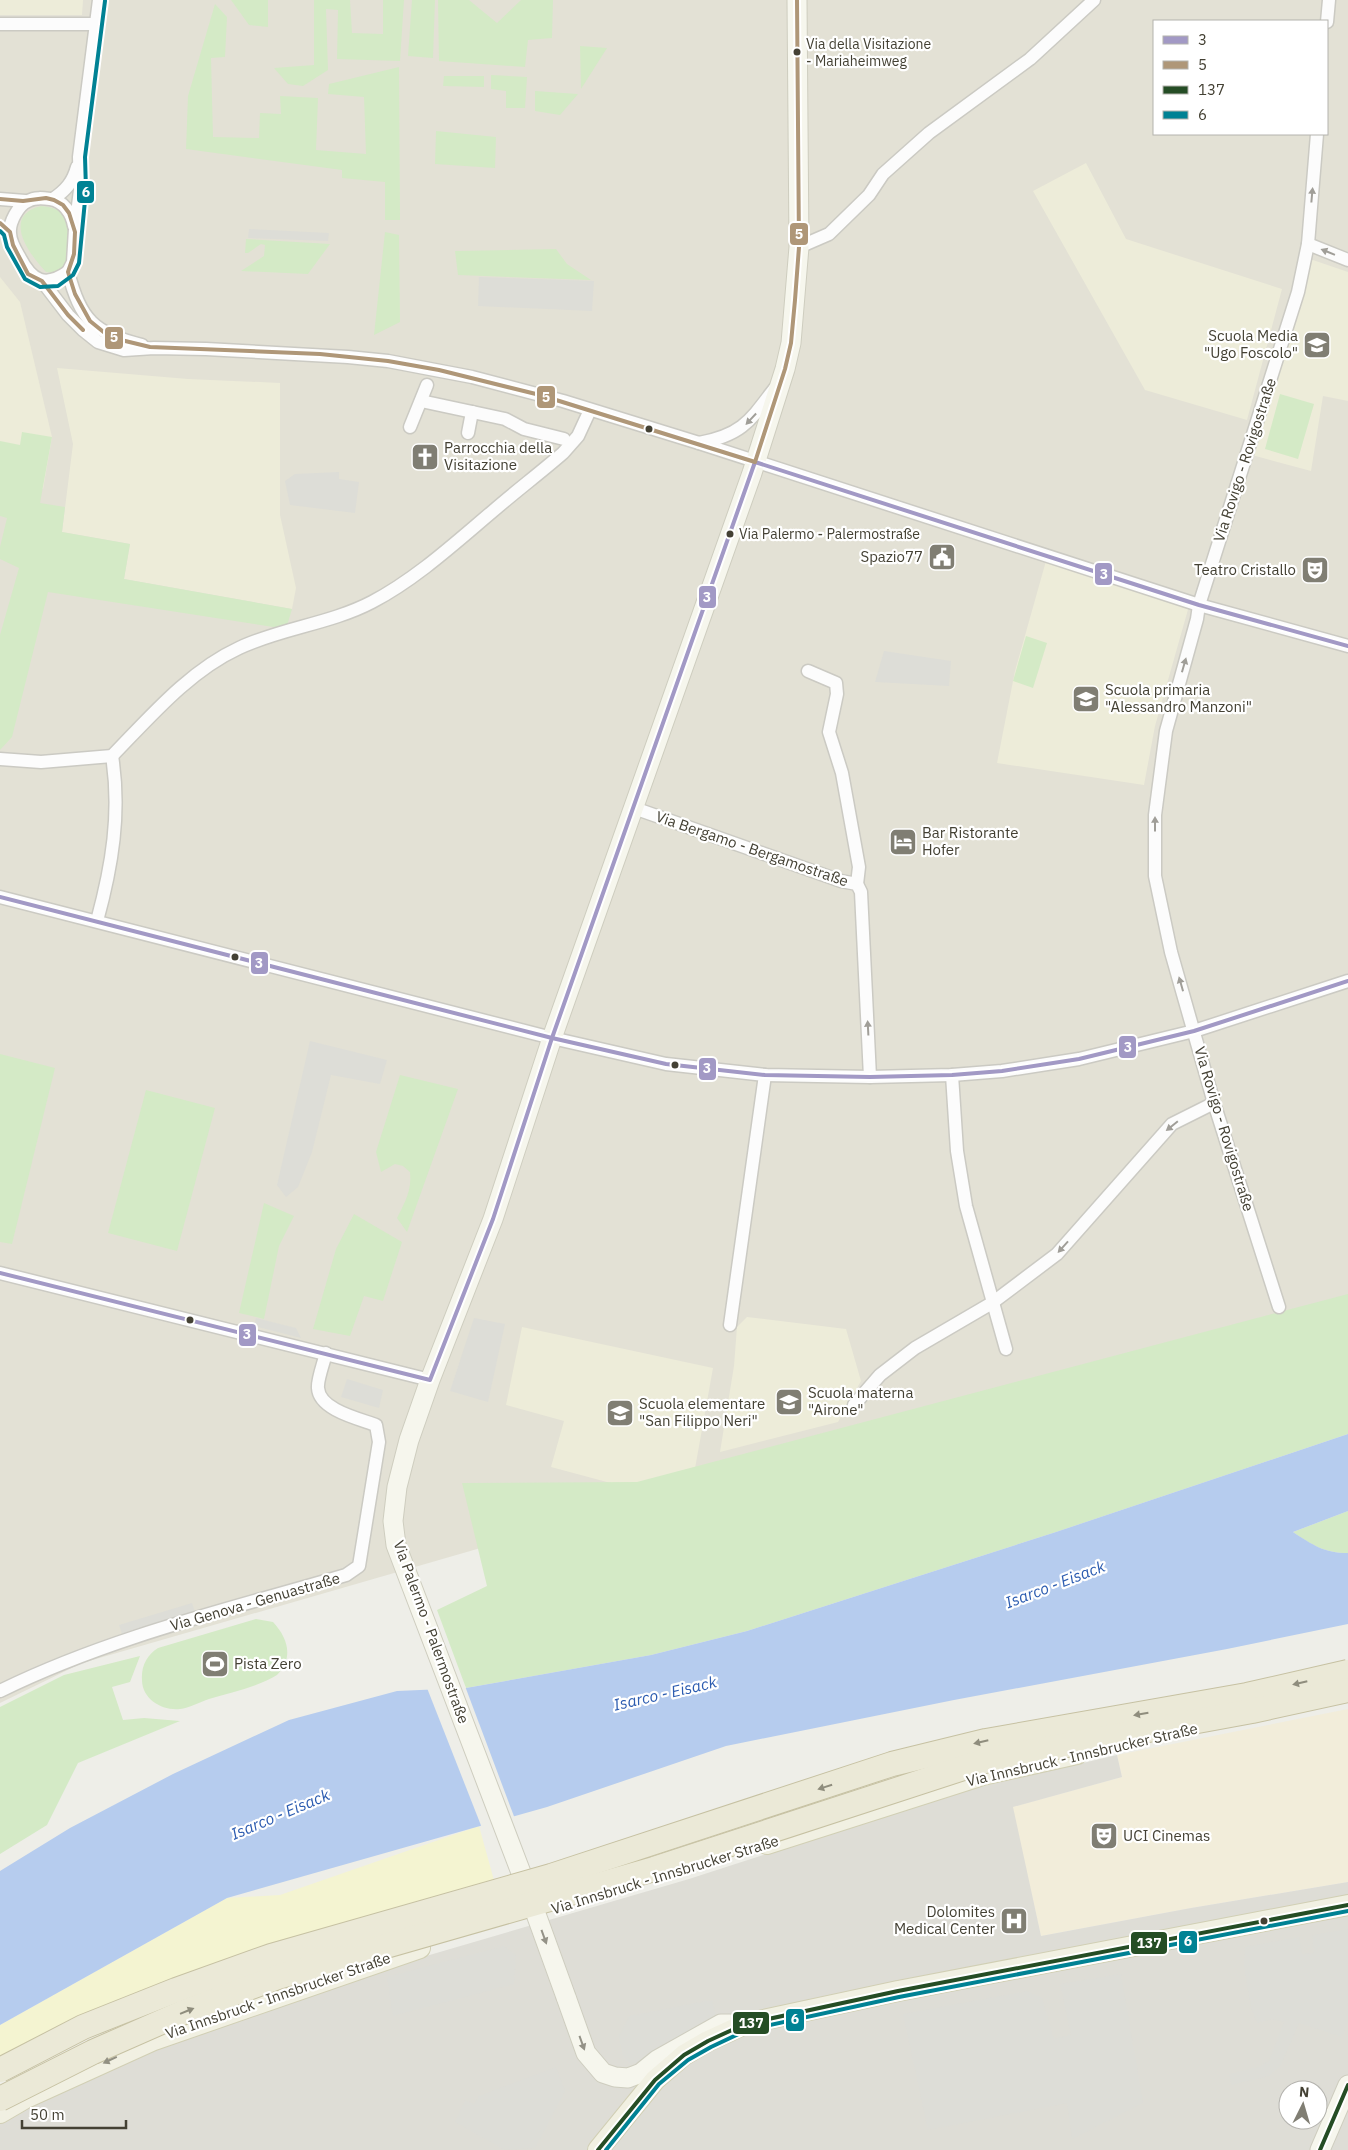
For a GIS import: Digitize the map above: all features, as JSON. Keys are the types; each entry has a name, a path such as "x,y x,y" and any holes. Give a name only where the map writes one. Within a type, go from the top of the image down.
{"highway":[{"path":"0,2070 83,2028 176,1990 271,1956 569,1870 892,1764 986,1741 1247,1695 1348,1672"},
{"path":"0,2099 102,2048 184,2012 278,1977 654,1869 991,1759 1252,1711 1348,1690"}],"main road":[{"name":"Via Innsbruck - Innsbrucker Straße","path":"0,2112 24,2099 154,2040 396,1956 826,1827 983,1775 1348,1697"},
{"path":"396,1956 436,1919 614,1866 673,1856 711,1860"},
{"path":"598,2150 655,2080 684,2055 708,2041 745,2024 898,1991 1348,1905"}],"street":[{"path":"53,199 64,192 73,181 79,157 99,0"},
{"name":"Via Palermo - Palermostraße","path":"745,2024 720,2024 657,2060 641,2073 628,2078 614,2077 603,2073 586,2052 566,1997 523,1893 396,1545 393,1521 397,1487 409,1440 430,1380 493,1219 552,1038 755,462 791,343 799,247 797,0"},
{"path":"799,247 830,234 869,195 883,174 929,133 1030,59 1094,0"},
{"path":"1327,20 1329,0"},
{"path":"0,24 96,24"},
{"name":"Via Rovigo - Rovigostraße","path":"1278,1307 1214,1103 1171,952 1155,876 1155,815 1166,731 1197,619 1198,605 1298,292 1308,244 1317,135"},
{"path":"42,281 58,280 68,272 73,262 73,223 80,190 79,157"},
{"path":"0,199 25,201 35,198 53,199 63,205 73,223"},
{"path":"25,201 14,216 10,232 13,245 28,274 42,281 68,315 98,342 124,350 154,348 285,353 388,361 472,377 699,443 1198,605 1348,646"},
{"path":"0,223 10,232"},
{"path":"1308,244 1348,260"},
{"path":"68,272 81,311 96,327 116,338 154,348"},
{"name":"Via Palermo - Palermostraße","path":"699,443 719,439 739,431 753,418 781,380"},
{"path":"410,427 427,385"},
{"path":"421,401 505,419 524,429 564,439"},
{"path":"0,760 41,762 112,756 160,706 218,659 240,647 352,611 373,602 421,569 563,453 578,436 590,410"},
{"path":"468,433 472,412"},
{"path":"808,671 836,683 838,694 829,732 842,773 858,867 857,884"},
{"path":"96,921 113,856 117,784 112,756"},
{"name":"Via Bergamo - Bergamostraße","path":"634,808 857,884 861,892 870,1077"},
{"path":"0,897 552,1038 666,1064 765,1074 870,1077 952,1075 1002,1071 1079,1058 1194,1030 1348,981"},
{"path":"730,1325 765,1074"},
{"path":"952,1075 958,1151 966,1206 1006,1349"},
{"path":"854,1405 880,1375 908,1354 992,1302 1057,1254 1172,1124 1214,1103"},
{"path":"0,1273 430,1380"},
{"name":"Via Genova - Genuastraße","path":"0,1691 117,1642 346,1575 359,1566 380,1442 376,1425 335,1410 323,1400 318,1389 326,1353"},
{"path":"1320,2150 1348,2084"}],"shaded area":[{"path":"0,0 1348,0 1348,1298 82,1663 0,1703"},
{"path":"0,0 83,0 82,15 0,15"},
{"path":"231,0 268,0 268,27 249,25"},
{"path":"314,0 350,0 352,33 383,34 383,0 404,0 400,61 337,59 338,10 326,9 328,70 303,86 288,84 274,68 314,65"},
{"path":"412,0 435,0 433,58 408,56"},
{"path":"438,0 469,0 497,23 521,0 553,0 552,38 528,40 525,67 439,61"},
{"path":"215,4 227,17 225,57 211,58 213,137 259,138 260,113 281,114 280,96 318,98 316,150 366,154 364,97 328,94 329,84 399,67 400,220 385,220 385,182 342,178 342,170 186,149 188,96"},
{"path":"580,46 607,48 581,89"},
{"path":"491,75 527,77 525,108 506,108 506,91 491,89"},
{"path":"444,76 484,76 484,87 443,86"},
{"path":"535,91 578,94 560,115 535,111"},
{"path":"436,131 496,137 495,168 435,164"},
{"path":"1086,163 1126,239 1282,289 1247,420 1145,390 1033,191"},
{"path":"41,206 60,212 68,226 67,258 64,268 55,273 46,272 26,246 22,236 23,218 29,211"},
{"path":"249,229 329,233 328,241 248,238"},
{"path":"385,232 399,235 400,322 374,335"},
{"path":"246,239 330,244 308,274 241,271 264,256 265,245 261,244 245,253"},
{"path":"556,249 567,264 591,280 458,275 455,251"},
{"name":"Scuola Media \"Ugo Foscolo\"","path":"1310,259 1348,272 1348,401 1323,396 1311,471 1252,455"},
{"path":"0,277 20,302 52,437 43,489 0,480"},
{"path":"479,277 594,281 592,311 478,306"},
{"path":"57,368 188,379 280,383 280,515 296,588 292,609 124,579 130,544 62,532 73,444"},
{"path":"1280,394 1314,404 1298,459 1265,449"},
{"path":"22,432 52,437 40,503 65,507 62,532 130,544 124,579 292,609 286,629 48,592 12,737 0,750 0,635 19,568 0,559 0,547 7,518 0,516 0,441 20,445"},
{"path":"339,472 339,479 359,482 355,513 290,505 285,481 295,474"},
{"name":"Scuola primaria \"Alessandro Manzoni\"","path":"1046,561 1189,606 1155,726 1144,785 997,763 1015,671"},
{"path":"1026,636 1047,643 1033,688 1013,681"},
{"path":"884,651 951,661 949,686 875,682"},
{"path":"310,1041 387,1060 380,1084 331,1075 312,1152 298,1187 286,1197 277,1185"},
{"path":"0,1054 55,1068 12,1244 0,1242"},
{"path":"400,1075 458,1089 407,1232 397,1218 409,1190 410,1172 403,1166 395,1164 381,1172 376,1152"},
{"path":"146,1090 215,1108 177,1251 108,1233"},
{"path":"264,1203 294,1216 279,1246 264,1319 239,1313"},
{"path":"354,1214 402,1242 383,1301 364,1296 350,1336 313,1329 336,1249"},
{"path":"1348,1294 1348,1434 1056,1532 747,1631 651,1655 466,1688 437,1610 487,1586 462,1483 637,1482"},
{"name":"Scuola materna \"Airone\"","path":"747,1317 846,1329 861,1381 838,1422 720,1452 734,1366 737,1327"},
{"path":"256,1318 296,1328 301,1338 254,1326"},
{"path":"474,1318 505,1324 488,1402 450,1391"},
{"name":"Scuola elementare \"San Filippo Neri\"","path":"522,1327 713,1368 694,1474 633,1489 551,1467 564,1421 506,1405"},
{"path":"347,1379 383,1390 379,1408 341,1397"},
{"path":"1348,1511 1348,1553 1325,1550 1293,1532"},
{"path":"192,1603 195,1612 122,1634 119,1625"},
{"name":"Pista Zero","path":"256,1619 273,1622 285,1641 287,1648 286,1662 277,1675 253,1686 180,1709 160,1706 145,1693 142,1680 144,1666 151,1654 158,1648"},
{"path":"140,1656 130,1682 112,1687 123,1720 144,1718 180,1721 78,1763 47,1825 0,1854 0,1707 64,1675"},
{"path":"1348,1709 1348,1882 1191,1908 1041,1936 1012,1807 1122,1777 1117,1755"},
{"path":"1117,1755 1122,1777 1013,1807 1041,1936 1191,1908 1348,1882 1348,2150 0,2150 0,2122 67,2088 160,2045 392,1966 689,1879 955,1793"},
{"path":"1348,1929 1348,2020 1342,2037 1299,2023 1280,2067 1269,2076 1231,2085 1229,2074 1258,2067 1269,2061 1284,2022 1272,2019 1257,2023 1251,2007 1244,1967 1245,1947 1299,1937 1302,1954 1314,1953 1312,1935"},
{"path":"504,1946 516,1955 514,1984 393,2016 387,1977"},
{"path":"1121,1974 1143,2103 1072,2139 1067,2103 928,2130 903,2014 1028,1991 1042,1998 1054,2039 1071,2035 1060,1984"},
{"path":"712,2000 718,2022 648,2059 630,2064 623,2057 619,2037 629,2016"},
{"path":"556,2067 565,2091 535,2148 505,2150 455,2122 465,2100 474,2104 479,2096"}],"sand":[{"path":"479,1826 495,1884 0,2066 0,2025 227,1898 280,1895"}],"water":[{"name":"Isarco - Eisack","path":"1348,1434 1348,1511 1293,1532 1307,1541 1332,1552 1348,1553 1348,1624 726,1746 547,1807 227,1898 0,2025 0,1871 70,1828 173,1774 289,1720 397,1691 466,1688 651,1655 747,1631 1056,1532"}],"pier":[{"path":"465,1686 515,1819 482,1828 427,1688"}],"transit line":[{"name":"5","path":"755,462 785,369 791,343 795,300 799,247 797,0"},
{"name":"6","path":"0,231 4,235 7,247 25,279 40,287 58,286 73,275 79,263 86,190 85,157 105,1"},
{"name":"5","path":"0,199 23,201 46,198 63,205 69,213 75,232 74,254 68,272 75,294 90,321 106,334 117,339 150,347 320,354 388,361 439,370 540,395 755,462"},
{"name":"5","path":"0,223 10,232 13,245 28,274 42,281 68,315 83,330"},
{"name":"3","path":"0,1273 430,1380 493,1219 552,1038 755,462 1199,605 1348,646"},
{"name":"3","path":"0,897 552,1038 666,1064 765,1075 870,1077 952,1075 1002,1071 1079,1059 1194,1031 1348,981"},
{"name":"137","path":"598,2150 655,2080 684,2055 708,2041 745,2024 898,1991 1348,1905"},
{"name":"6","path":"606,2150 659,2084 688,2060 747,2030 899,1997 1348,1911"},
{"name":"137","path":"1320,2150 1348,2085"}],"place":[{"name":"Via della Visitazione - Mariaheimweg","path":"797,52"},
{"name":"Scuola Media \"Ugo Foscolo\"","path":"1317,345"},
{"name":"Parrocchia della Visitazione","path":"425,457"},
{"name":"Via Palermo - Palermostraße","path":"730,534"},
{"name":"Spazio77","path":"942,557"},
{"name":"Teatro Cristallo","path":"1315,570"},
{"name":"Scuola primaria \"Alessandro Manzoni\"","path":"1086,699"},
{"name":"Bar Ristorante Hofer","path":"903,842"},
{"name":"Scuola materna \"Airone\"","path":"789,1402"},
{"name":"Scuola elementare \"San Filippo Neri\"","path":"620,1413"},
{"name":"Pista Zero","path":"215,1664"},
{"name":"UCI Cinemas","path":"1104,1836"},
{"name":"Dolomites Medical Center","path":"1014,1921"}]}
